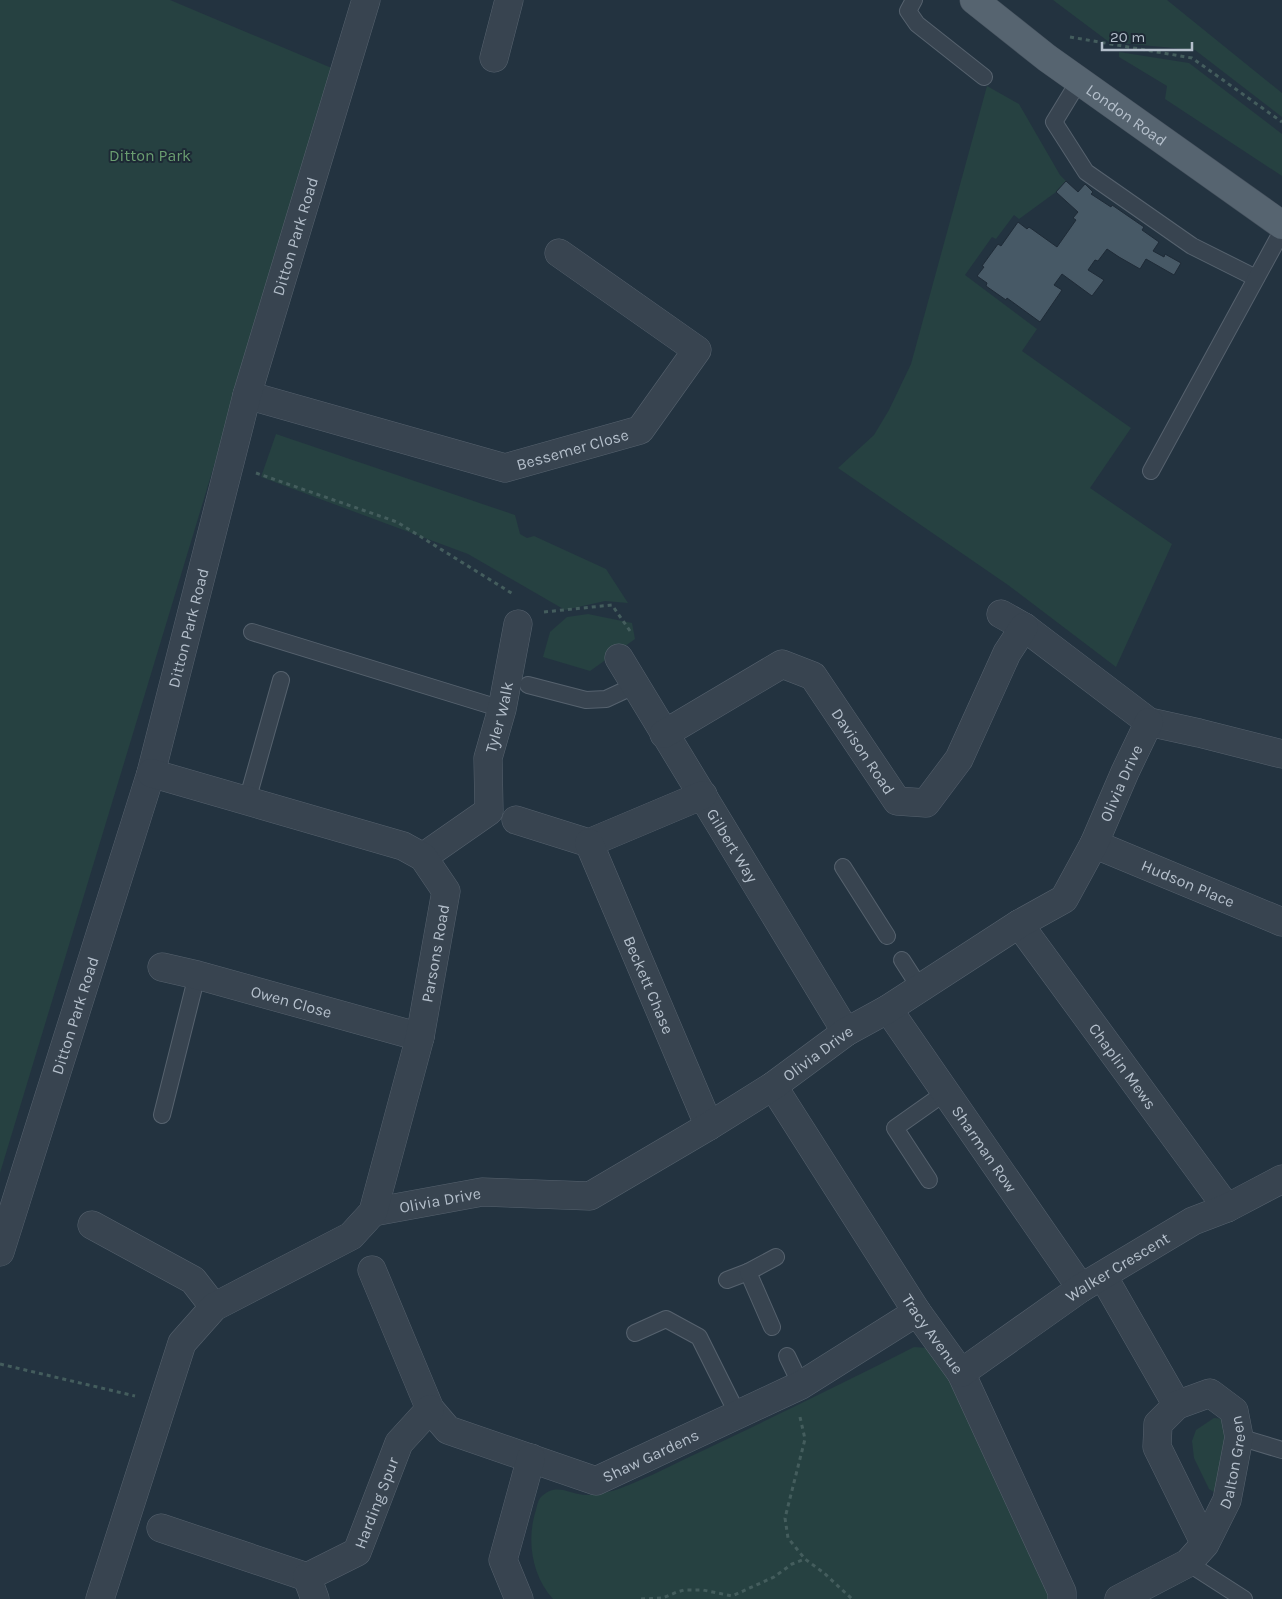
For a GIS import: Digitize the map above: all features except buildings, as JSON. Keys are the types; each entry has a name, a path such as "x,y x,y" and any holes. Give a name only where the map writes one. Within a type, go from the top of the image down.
{"main road":[{"name":"London Road","path":"974,0 1047,58 1282,225"}],"street":[{"name":"Ditton Park Road","path":"0,1252 151,773 247,395 366,0"},
{"path":"494,58 509,0"},
{"name":"Bessemer Close","path":"247,395 506,468 640,430 697,350 559,253"},
{"name":"Davison Road","path":"664,734 782,664 813,676 897,802 926,803 958,759 1007,653 1012,621 1148,722"},
{"name":"Tyler Walk","path":"423,857 490,811 488,758 502,709 518,624"},
{"name":"Gilbert Way","path":"619,658 846,1032"},
{"path":"1148,722 1282,754"},
{"name":"Olivia Drive","path":"373,1212 482,1192 590,1196 773,1086 846,1032 888,1009 1064,898 1094,844 1148,722"},
{"name":"Parsons Road","path":"100,1599 182,1343 214,1308 351,1236 373,1212 420,1037 446,892 423,857 403,846 151,773"},
{"path":"516,820 589,843 703,795"},
{"name":"Beckett Chase","path":"589,843 709,1126"},
{"name":"Hudson Place","path":"1094,844 1282,922"},
{"name":"Chaplin Mews","path":"1020,924 1227,1208"},
{"name":"Owen Close","path":"162,968 420,1037"},
{"name":"Sharman Row","path":"888,1009 946,1092 1092,1282"},
{"name":"Tracy Avenue","path":"773,1086 917,1312 961,1373 1062,1592 1062,1599"},
{"name":"Walker Crescent","path":"961,1373 1092,1282 1193,1221 1227,1208 1282,1179"},
{"path":"92,1226 193,1280 214,1308"},
{"name":"Shaw Gardens","path":"372,1270 430,1409 448,1430 596,1480 797,1387 917,1312"},
{"path":"1092,1282 1177,1405"},
{"name":"Dalton Green","path":"1210,1393 1234,1411 1239,1437 1227,1500 1196,1553 1157,1447 1158,1424 1177,1405 1210,1393"},
{"name":"Harding Spur","path":"161,1528 311,1588 357,1552 399,1443 430,1409"},
{"path":"519,1599 503,1560 531,1458"},
{"path":"1119,1599 1196,1553"}],"lane":[{"path":"914,0 908,11 917,24 984,77"},
{"path":"1079,81 1054,122 1086,172 1192,246 1256,278"},
{"path":"1151,471 1282,230"},
{"path":"252,632 502,709"},
{"path":"247,801 281,680"},
{"path":"528,685 586,700 606,699 636,685"},
{"path":"843,867 887,936"},
{"path":"902,960 920,988"},
{"path":"162,1115 196,976"},
{"path":"929,1180 896,1128 946,1092"},
{"path":"726,1280 748,1272 776,1257"},
{"path":"748,1272 772,1327"},
{"path":"635,1333 666,1318 699,1337 738,1415"},
{"path":"787,1356 797,1387"},
{"path":"1239,1437 1282,1450"},
{"path":"1196,1553 1244,1599"}],"path":[{"path":"1062,35 1192,58 1282,122"},
{"path":"248,470 398,522 523,601 518,624"},
{"path":"0,1364 162,1402"},
{"path":"797,1387 805,1439 785,1518 788,1538 805,1559 824,1573 852,1599"},
{"path":"641,1599 663,1598 684,1590 703,1590 732,1596 774,1577 792,1564 805,1559"}],"green space":[{"name":"Ditton Park","path":"0,0 170,0 334,69 0,1173"},
{"path":"1053,0 1167,0 1282,93 1282,117 1195,50 1109,42"},
{"path":"1119,52 1189,63 1282,134 1282,176 1165,99 1167,86 1119,57"},
{"path":"987,86 1019,104 1060,175 1066,181 1056,192 1019,219 1014,215 996,239 992,237 965,275 1037,329 1022,351 1131,428 1090,488 1172,544 1116,667 1008,585 838,468 874,435 889,410 911,364"},
{"path":"276,434 515,515 520,534 527,538 534,536 606,569 628,603 605,601 565,610 468,554 261,477"},
{"path":"588,614 632,623 635,639 590,671 543,657 550,632 567,617"},
{"path":"914,1347 928,1348 971,1409 1053,1599 553,1599 546,1590 536,1569 531,1545 531,1533 538,1501 547,1492 564,1490 588,1495 613,1491 631,1484"},
{"path":"1214,1418 1226,1419 1237,1428 1217,1494 1209,1489 1194,1458 1192,1441 1196,1430"}]}
